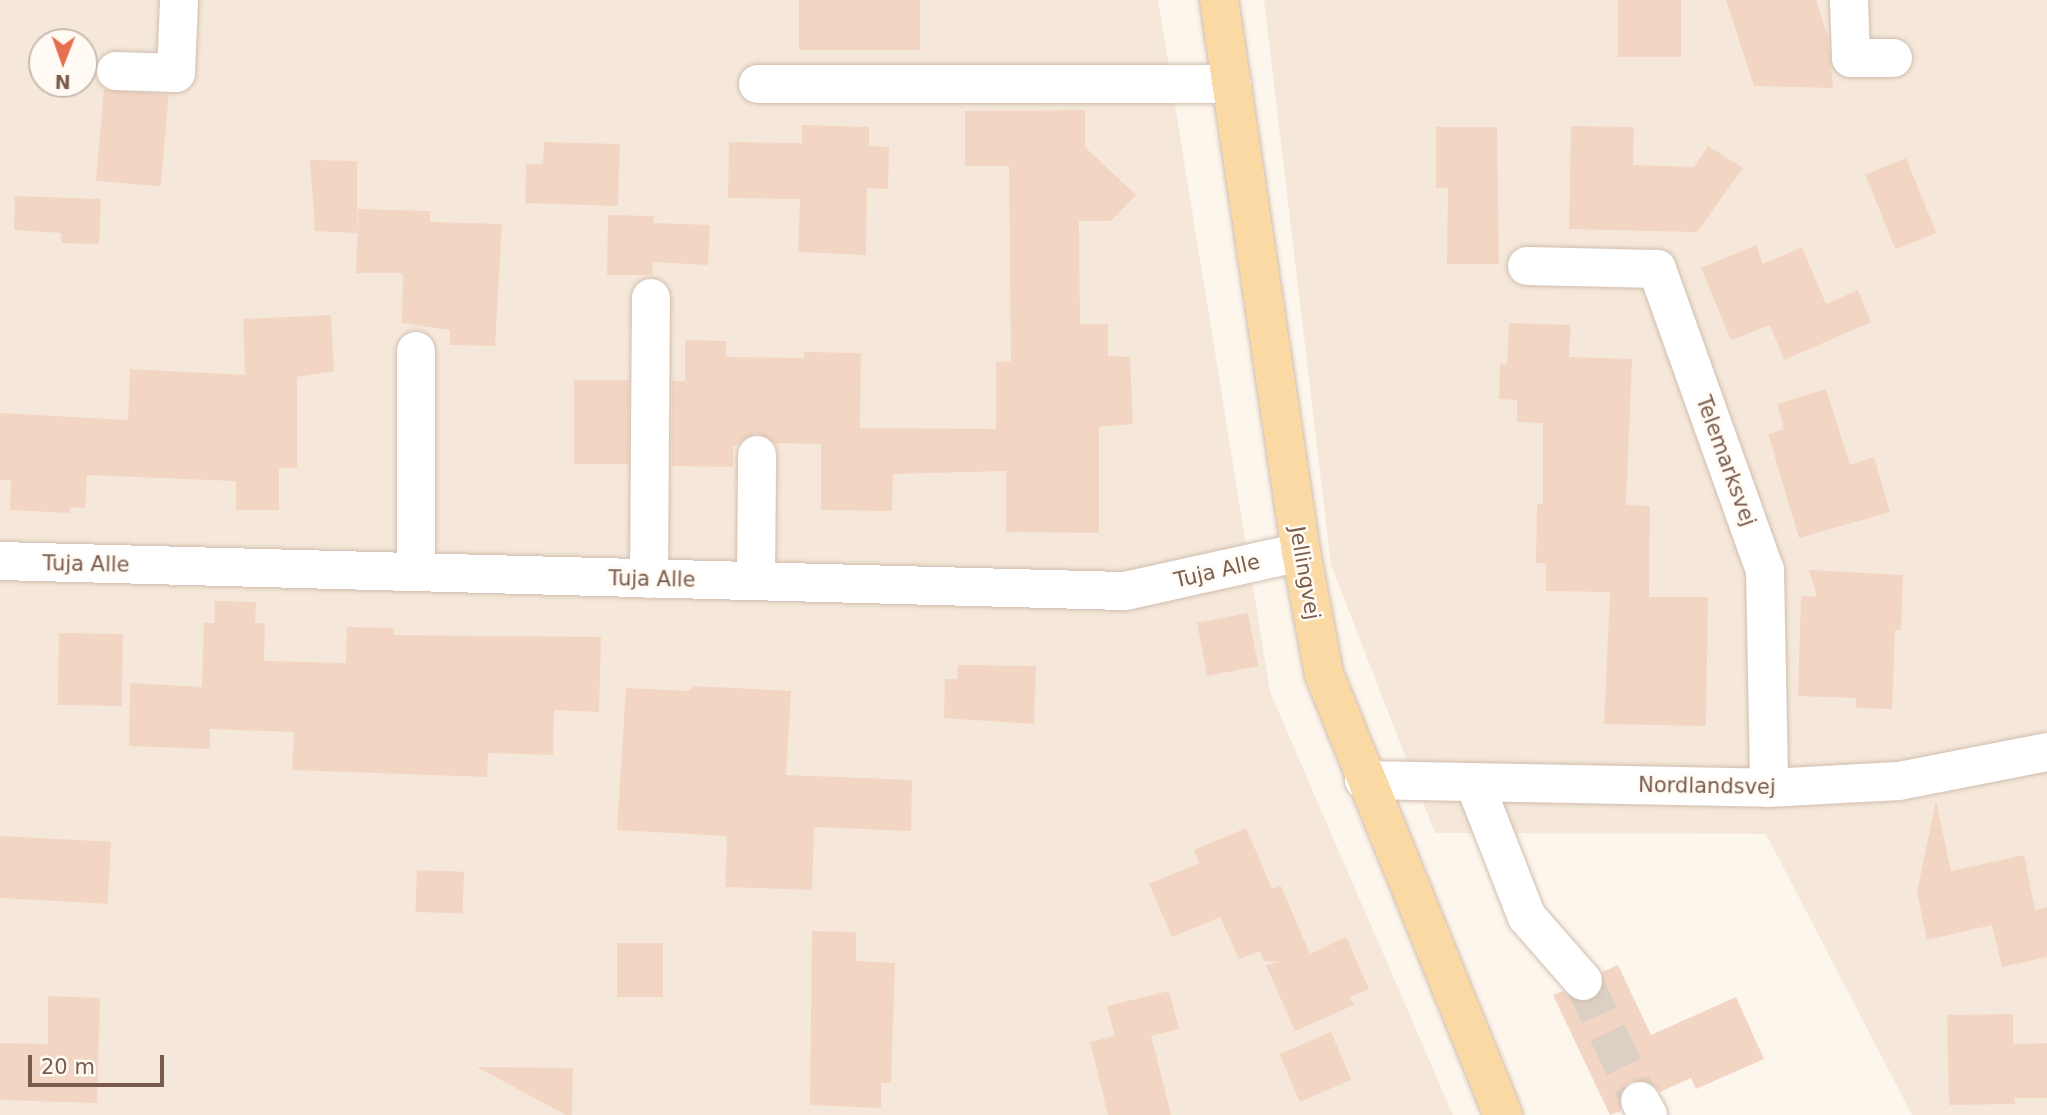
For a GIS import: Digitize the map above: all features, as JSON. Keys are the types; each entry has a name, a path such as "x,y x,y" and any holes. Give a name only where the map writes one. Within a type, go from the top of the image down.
{"main road":[{"name":"Jellingvej","path":"1219,0 1300,552 1324,674 1364,780 1503,1115"}],"street":[{"path":"116,71 176,73 179,0"},
{"path":"1849,0 1851,58 1894,58"},
{"path":"758,84 1232,84"},
{"name":"Telemarksvej","path":"1527,266 1657,270 1765,570 1769,788"},
{"path":"649,579 650,298"},
{"path":"416,351 416,572"},
{"path":"756,581 757,455"},
{"name":"Tuja Alle","path":"0,561 1125,591 1300,552"},
{"name":"Nordlandsvej","path":"1364,780 1769,788 1899,781 2047,752"},
{"path":"1474,782 1527,917 1583,981"}],"shaded area":[{"path":"0,0 1158,0 1270,692 1453,1115 0,1115"},
{"path":"1264,0 2047,0 2047,1115 1912,1115 1766,834 1435,833 1331,565"}],"building":[{"path":"799,0 920,0 920,50 799,50"},
{"path":"1618,0 1681,0 1681,57 1618,57"},
{"path":"1726,0 1816,0 1828,37 1833,88 1754,86"},
{"path":"104,89 169,95 161,186 96,181"},
{"path":"1085,110 1085,147 1136,195 1111,221 1079,221 1080,324 1108,324 1108,356 1130,357 1133,424 1099,427 1099,533 1006,532 1006,471 893,474 892,511 821,510 821,444 775,443 756,433 733,447 733,467 672,466 672,381 685,381 685,340 726,341 726,357 804,358 804,352 861,353 860,428 996,429 996,362 1011,361 1009,166 965,166 965,111"},
{"path":"802,125 869,127 869,146 889,147 888,189 867,188 866,255 798,252 800,199 728,198 729,142 802,143"},
{"path":"1571,126 1634,127 1633,165 1694,167 1708,146 1743,168 1697,232 1569,229"},
{"path":"1436,127 1497,127 1499,264 1447,264 1448,188 1436,188"},
{"path":"544,142 620,144 618,206 525,203 526,164 543,164"},
{"path":"1906,158 1936,233 1896,250 1865,174"},
{"path":"310,160 357,161 357,233 315,231"},
{"path":"15,196 101,199 99,244 61,243 61,233 14,230"},
{"path":"358,209 430,211 430,222 502,224 495,346 450,345 450,330 402,323 403,273 356,273"},
{"path":"608,215 654,216 653,223 710,225 708,265 653,262 652,275 607,275"},
{"path":"1756,245 1763,264 1802,247 1826,304 1858,290 1871,322 1784,360 1770,325 1731,340 1701,268"},
{"path":"331,315 334,371 297,377 297,468 279,468 279,510 236,510 236,481 87,475 85,508 70,507 70,513 10,510 11,480 0,480 0,413 128,420 130,369 245,375 243,319"},
{"path":"1509,323 1571,325 1569,357 1632,359 1626,505 1650,506 1649,597 1708,597 1706,726 1604,724 1610,592 1546,591 1546,563 1536,563 1537,504 1543,504 1543,423 1517,422 1517,400 1499,399 1500,363 1507,364"},
{"path":"574,380 629,380 629,464 574,464"},
{"path":"1826,389 1850,465 1874,457 1890,512 1799,538 1768,434 1784,429 1777,404"},
{"path":"1809,570 1903,575 1901,630 1895,630 1892,709 1856,708 1856,698 1798,696 1801,596 1817,597"},
{"path":"215,601 256,602 255,623 265,623 264,661 346,663 347,627 394,628 393,635 601,637 599,712 554,710 553,755 488,753 487,777 292,770 294,732 210,729 210,749 129,746 130,683 202,687 204,623 214,623"},
{"path":"1248,613 1258,666 1207,676 1197,623"},
{"path":"59,633 123,634 122,706 58,705"},
{"path":"958,665 1036,666 1034,724 944,718 945,679 957,679"},
{"path":"693,686 791,691 786,775 912,780 911,831 814,827 812,890 725,887 727,836 617,830 626,688 690,691"},
{"path":"1936,801 1951,871 2024,855 2035,910 2047,907 2047,957 2002,967 1992,925 1927,940 1917,892"},
{"path":"1246,828 1272,889 1281,886 1310,954 1346,937 1369,989 1350,997 1354,1005 1295,1031 1266,965 1280,962 1264,961 1260,951 1239,959 1220,917 1172,937 1149,884 1199,863 1194,850"},
{"path":"0,836 111,842 108,904 0,898"},
{"path":"417,870 464,872 463,914 416,912"},
{"path":"812,931 856,932 856,961 895,963 891,1083 881,1083 881,1108 810,1105"},
{"path":"617,943 663,943 663,997 617,997"},
{"path":"1618,965 1651,1035 1736,997 1764,1059 1696,1089 1691,1078 1660,1092 1650,1082 1630,1082 1621,1091 1621,1111 1610,1115 1553,995 1563,991 1575,1001 1588,1002 1603,989 1602,972"},
{"path":"1169,991 1179,1029 1151,1036 1171,1115 1108,1115 1090,1042 1115,1036 1107,1006"},
{"path":"48,996 100,998 97,1103 0,1100 0,1043 48,1044"},
{"path":"2013,1014 2013,1044 2047,1043 2047,1098 2014,1098 2015,1104 1949,1105 1947,1015"},
{"path":"1331,1032 1351,1080 1300,1102 1279,1054"},
{"path":"477,1067 573,1068 572,1115 566,1115"}],"tunnel":[{"path":"1583,981 1640,1101"}]}
